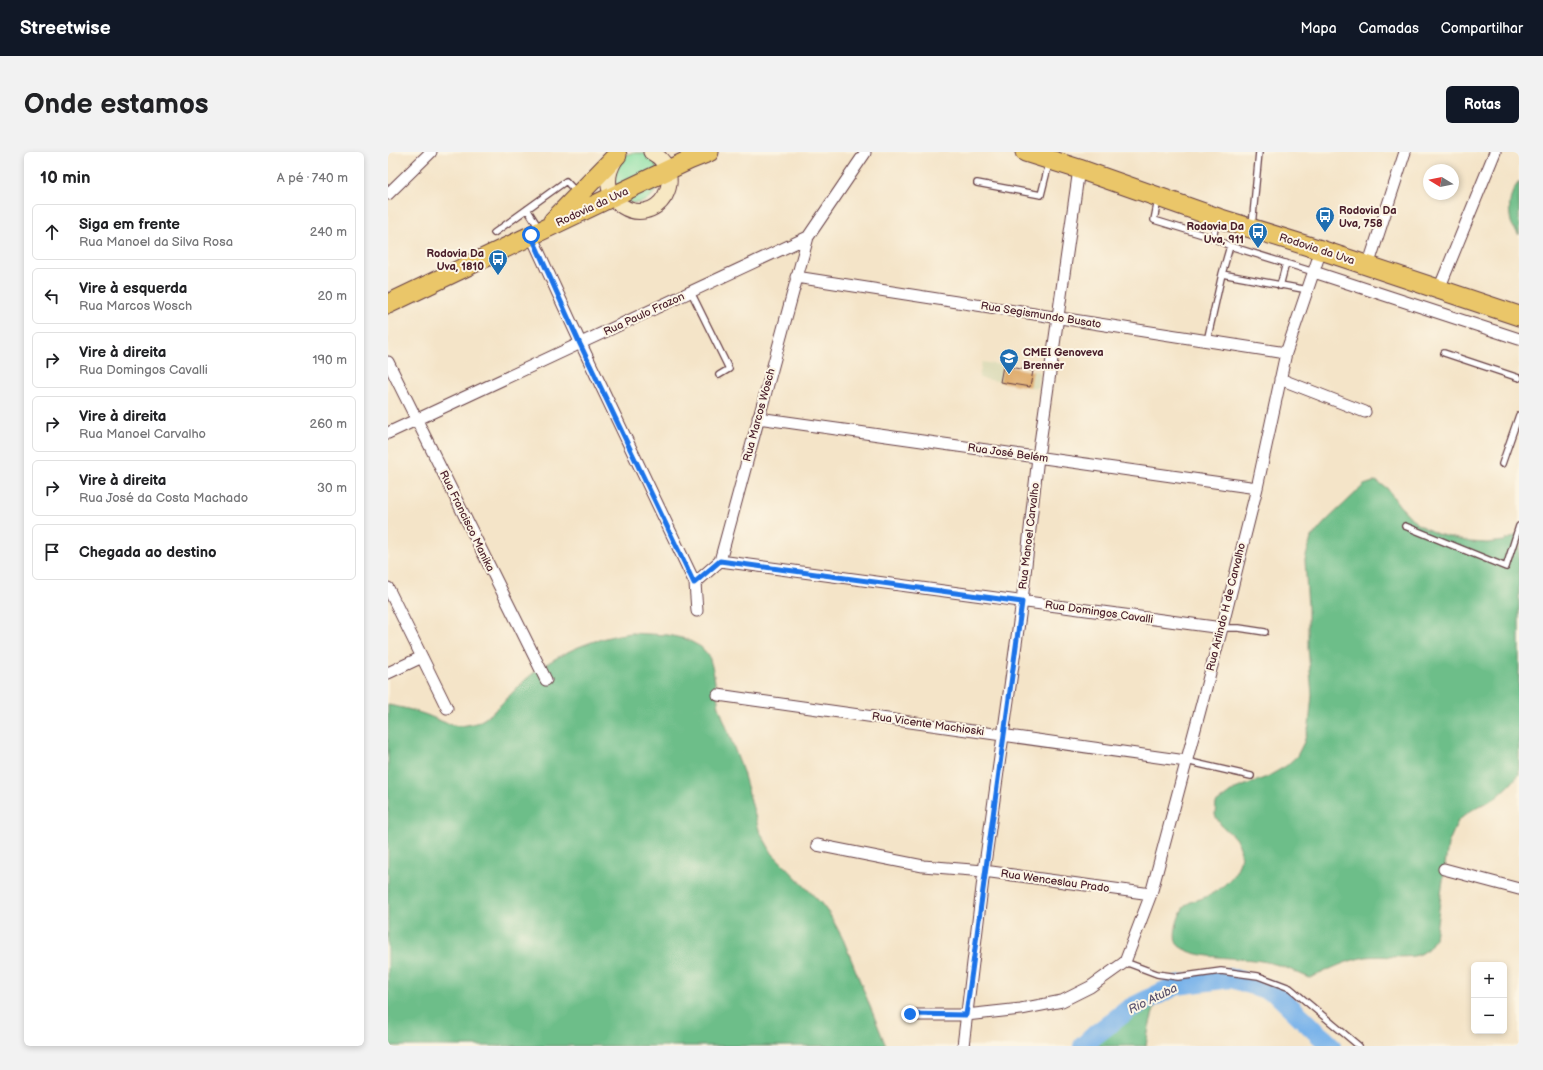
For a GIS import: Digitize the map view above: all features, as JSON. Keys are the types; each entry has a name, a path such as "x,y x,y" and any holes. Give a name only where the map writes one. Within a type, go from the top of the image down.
{"highway":[{"path":"660,158 689,160 709,152"},
{"name":"Rodovia da Uva","path":"1025,152 1079,169 1251,229 1321,250 1519,316"},
{"path":"539,232 621,153"},
{"name":"Rodovia da Uva","path":"388,304 613,198 660,158"}],"main road":[{"path":"621,153 610,167 608,188 613,198 619,204 627,209 637,211 646,210 655,206 662,200 667,192 669,182 660,158"}],"street":[{"path":"1368,266 1405,152"},
{"path":"1439,289 1495,152"},
{"path":"808,237 865,153"},
{"path":"388,194 426,154"},
{"name":"Rua Manoel Carvalho","path":"963,1046 984,872 1022,602 1038,457 1079,169"},
{"path":"539,232 580,344 694,583 697,611"},
{"name":"Rua Marcos Wosch","path":"720,561 808,237"},
{"name":"Rua Paulo Frazon","path":"388,433 808,237"},
{"name":"Rua Arlindo H de Carvalho","path":"1125,962 1151,894 1222,628 1257,488 1286,354 1321,250"},
{"path":"1314,272 1519,339"},
{"name":"Rua Segismundo Busato","path":"796,277 1286,354"},
{"name":"Rua Francisco Manika","path":"388,362 546,680"},
{"path":"1280,379 1365,412"},
{"name":"Rua José Belém","path":"758,418 1257,488"},
{"path":"694,583 720,561"},
{"name":"Rua Domingos Cavalli","path":"720,561 1222,628"},
{"path":"388,588 447,708"},
{"path":"388,673 422,657"},
{"name":"Rua Vicente Machioski","path":"718,695 1186,761"},
{"name":"Rua Wenceslau Prado","path":"817,845 923,866 984,872 1151,894"},
{"path":"1444,869 1519,889"},
{"path":"910,1014 966,1015 1021,1009 1062,1001 1090,987 1125,962"}],"lane":[{"path":"1251,229 1259,152"},
{"path":"977,183 1041,195 1050,160"},
{"path":"494,233 566,181 578,195"},
{"path":"1159,198 1154,220 1213,238 1230,246 1314,272"},
{"path":"527,209 539,232"},
{"path":"1213,238 1218,218"},
{"path":"1206,341 1230,246"},
{"path":"1280,286 1286,263"},
{"path":"1222,274 1308,290"},
{"path":"691,292 729,369 719,375"},
{"path":"1444,354 1519,378"},
{"path":"1502,464 1519,415"},
{"path":"1405,526 1506,567 1519,526"},
{"name":"Rua Domingos Cavalli","path":"1222,628 1239,628 1265,632"},
{"path":"1186,761 1251,776"},
{"path":"1125,962 1157,974 1178,977 1221,971 1258,976 1290,988 1359,1046"}],"shaded area":[{"name":"CMEI Genoveva Brenner","path":"982,362 1040,372 1037,388 979,378"}],"green space":[{"path":"642,153 650,157 656,164 658,172 656,190 651,197 643,202 628,202 619,198 612,168 624,155"},
{"path":"1519,182 1519,235 1511,222 1510,201 1513,191"},
{"path":"1376,481 1387,488 1399,505 1417,524 1437,534 1470,542 1487,543 1504,541 1519,534 1519,774 1497,797 1470,811 1458,821 1448,844 1435,938 1428,948 1421,954 1406,957 1359,958 1310,978 1271,963 1210,956 1187,951 1179,946 1175,937 1176,925 1183,908 1190,902 1203,898 1224,885 1236,872 1241,856 1239,844 1221,825 1215,815 1216,803 1235,789 1267,777 1286,766 1297,756 1304,742 1309,726 1312,695 1308,648 1308,608 1305,560 1311,538 1325,522 1364,485"},
{"path":"631,633 668,635 686,639 701,647 709,656 713,670 719,707 743,772 759,830 772,853 820,902 830,915 843,939 886,1046 388,1046 388,705 425,714 457,726 477,723 493,712 531,675 554,659 591,642"},
{"path":"1157,998 1149,1027 1146,1046 1079,1046 1116,1018"}],"building":[{"path":"1003,366 1033,371 1030,387 1000,382"}],"waterway":[{"name":"Rio Atuba","path":"1083,1046 1129,1009 1177,985 1231,978 1275,992 1331,1046"}],"place":[{"name":"Rodovia Da Uva, 758","path":"1325,233"},
{"name":"Rodovia Da Uva, 911","path":"1258,249"},
{"name":"Rodovia Da Uva, 1810","path":"498,276"},
{"name":"CMEI Genoveva Brenner","path":"1009,375"}],"route":[{"path":"531,235 580,344 694,583 720,561 1022,602 984,872 966,1015 910,1014"}]}
